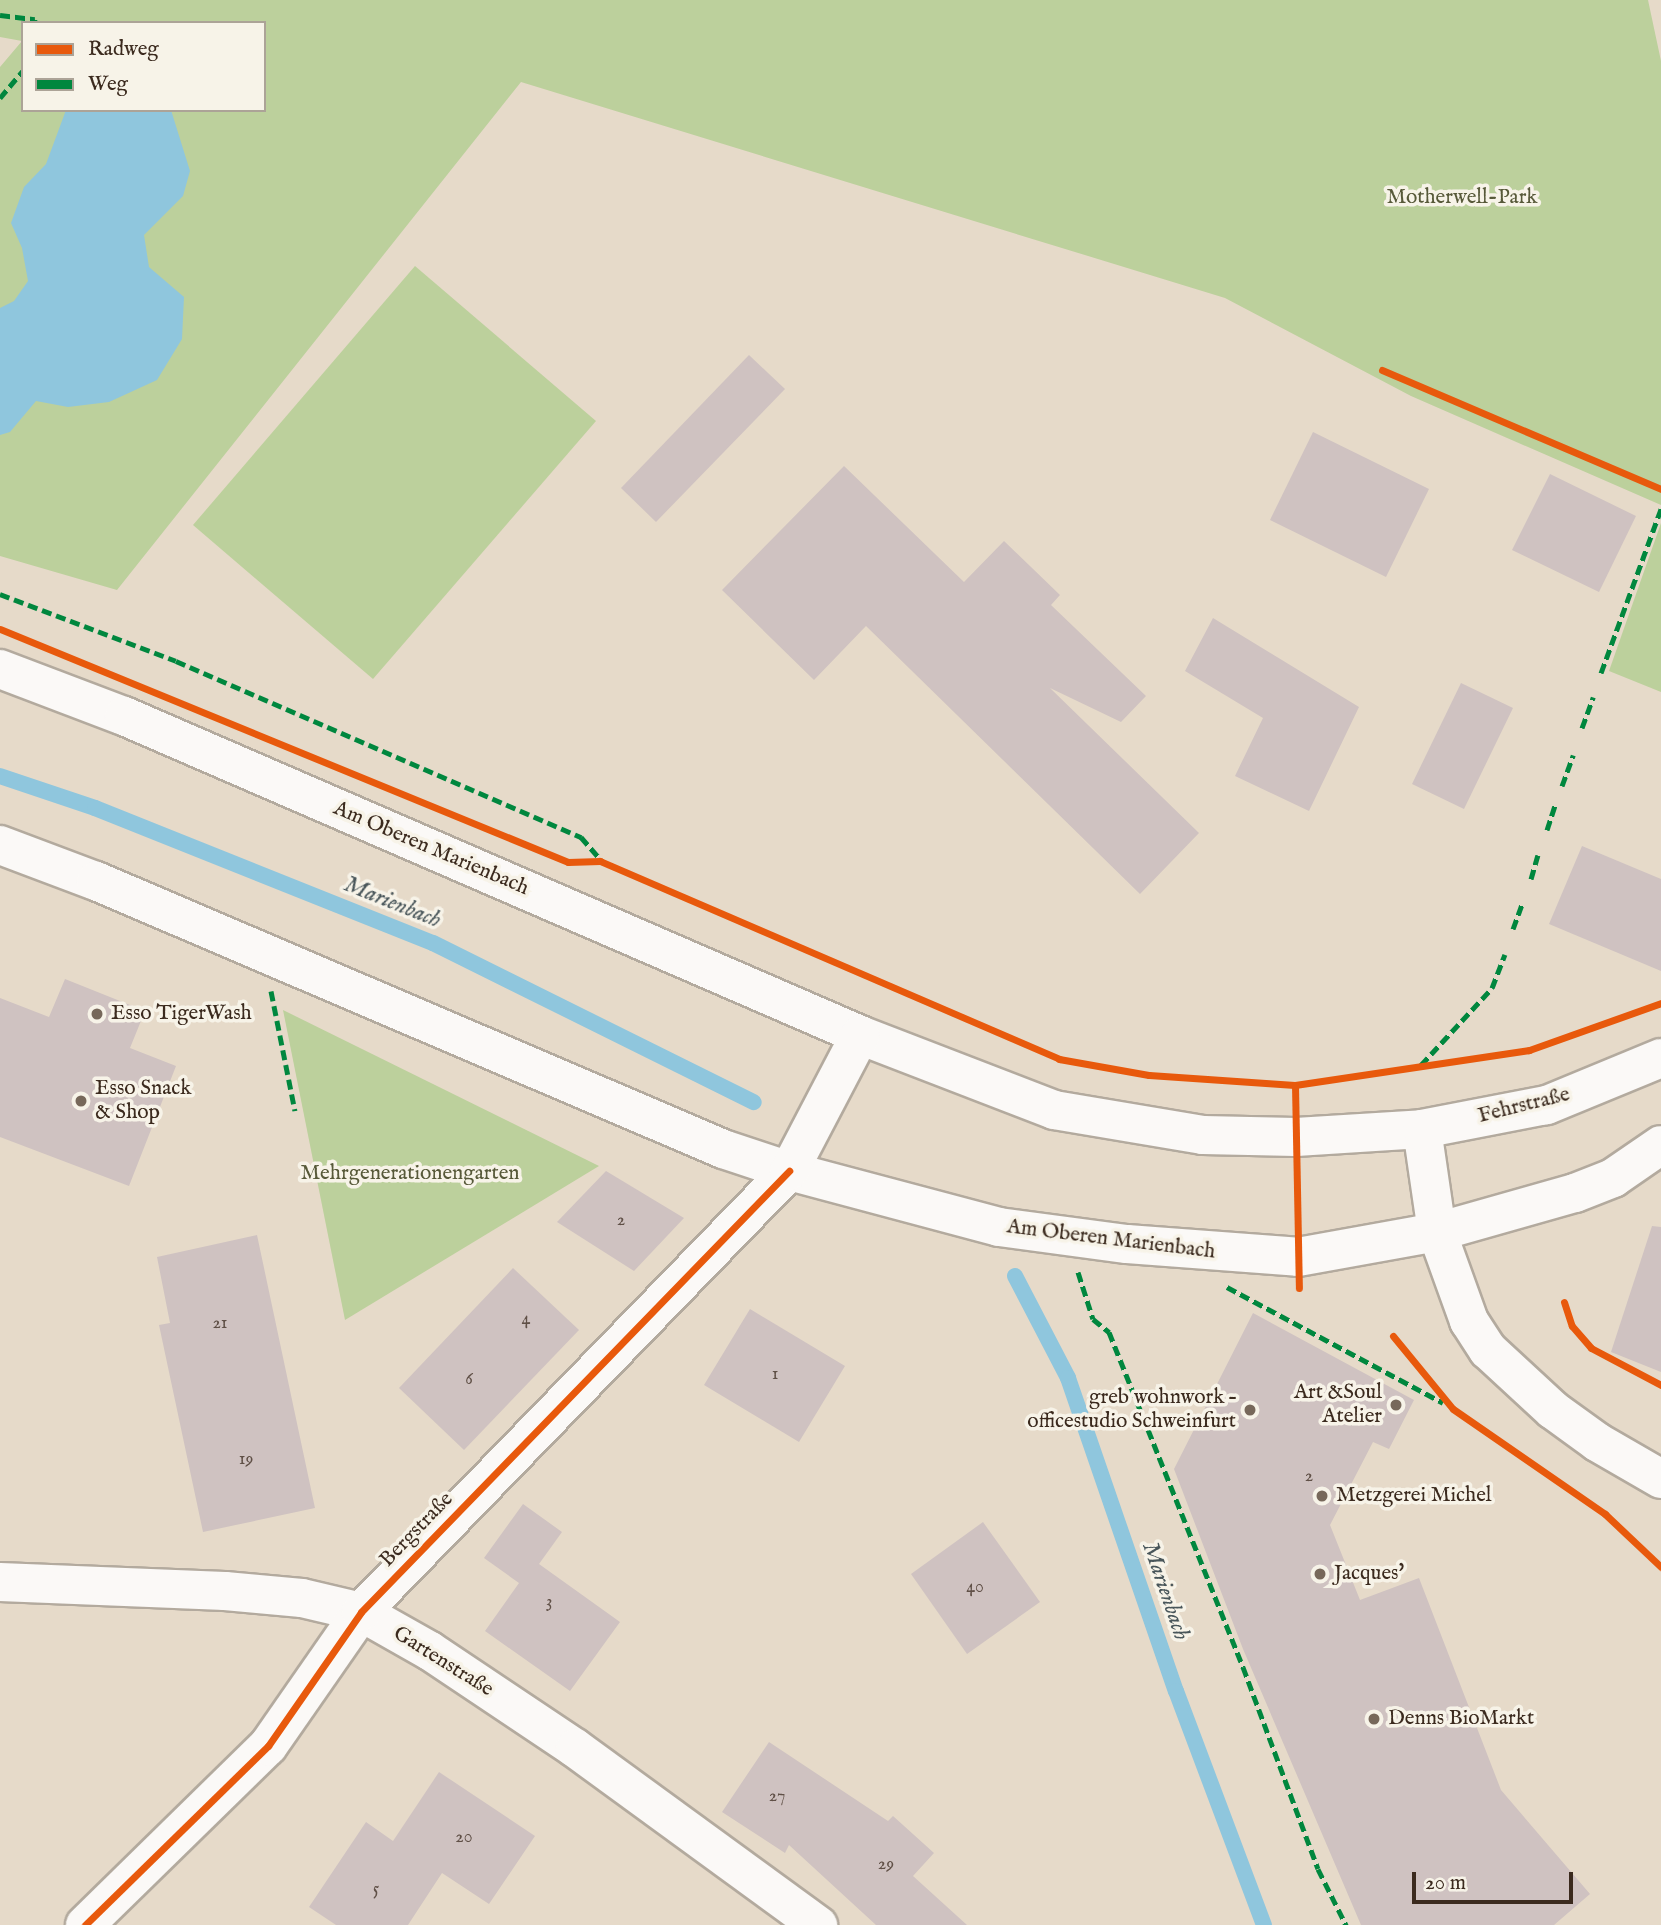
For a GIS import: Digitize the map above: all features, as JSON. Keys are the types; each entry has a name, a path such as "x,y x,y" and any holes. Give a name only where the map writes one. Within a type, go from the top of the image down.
{"main road":[{"name":"Am Oberen Marienbach","path":"0,669 124,716 860,1035 1054,1110 1153,1130 1296,1137 1422,1129"},
{"name":"Am Oberen Marienbach","path":"0,845 121,892 710,1143 789,1171 999,1227 1141,1246 1298,1257 1437,1232"},
{"path":"789,1171 860,1035"},
{"name":"Fehrstraße","path":"1422,1129 1546,1105 1661,1058"},
{"path":"1422,1129 1437,1232 1469,1321 1488,1350 1553,1410 1597,1442 1661,1479"},
{"path":"1437,1232 1588,1188 1613,1178 1661,1145"},
{"name":"Bergstraße","path":"85,1925 268,1746 361,1612 789,1171"},
{"name":"Gartenstraße","path":"0,1582 225,1591 302,1598 361,1612 430,1651 575,1748 818,1925"}],"green space":[{"name":"Motherwell-Park","path":"0,0 1648,0 1661,61 1661,505 1411,396 1225,298 521,82 117,590 0,556 0,67 21,42 21,112 266,112 266,21 21,21 21,41 0,37"},
{"path":"415,266 596,421 373,679 193,525"},
{"path":"1661,523 1661,692 1609,671"},
{"name":"Mehrgenerationengarten","path":"283,1010 599,1166 345,1320"}],"water":[{"path":"65,112 172,112 190,171 183,196 144,235 149,267 184,297 182,339 157,380 109,402 68,407 36,401 10,432 0,435 0,308 14,301 28,281 22,248 11,223 24,187 46,164"}],"building":[{"path":"749,355 785,389 656,522 621,488"},
{"path":"1313,432 1429,489 1386,577 1270,520"},
{"path":"844,466 964,582 1004,541 1060,595 1051,605 1146,696 1121,722 1050,688 1199,833 1140,894 866,626 814,680 722,590"},
{"path":"1550,474 1636,516 1599,592 1512,550"},
{"path":"1213,618 1359,707 1309,811 1235,776 1263,718 1185,671"},
{"path":"1461,683 1513,708 1464,809 1412,784"},
{"path":"1582,846 1661,879 1661,971 1549,924"},
{"name":"Esso Snack & Shop","path":"65,979 145,1011 130,1048 176,1066 129,1186 0,1137 0,998 49,1017"},
{"path":"606,1171 684,1218 634,1271 557,1222"},
{"path":"1652,1226 1661,1227 1661,1372 1611,1352"},
{"path":"257,1235 315,1508 203,1532 159,1325 170,1323 157,1257"},
{"path":"513,1268 579,1330 464,1450 399,1388"},
{"path":"750,1309 845,1366 799,1442 704,1385"},
{"path":"1253,1313 1414,1400 1389,1449 1373,1442 1330,1525 1360,1600 1419,1578 1501,1790 1590,1894 1554,1925 1361,1925 1243,1649 1174,1469"},
{"path":"523,1504 562,1532 539,1564 620,1622 570,1691 485,1631 519,1583 484,1558"},
{"path":"983,1522 1040,1602 967,1654 911,1574"},
{"path":"769,1742 888,1821 893,1816 934,1853 913,1876 967,1925 876,1925 789,1845 785,1853 722,1812"},
{"path":"439,1772 535,1836 489,1904 442,1873 408,1925 336,1925 309,1907 366,1822 393,1841"}],"waterway":[{"name":"Marienbach","path":"0,776 95,808 433,943 754,1102"},
{"name":"Marienbach","path":"1015,1276 1068,1378 1176,1691 1264,1925"}],"marked path":[{"path":"0,15 34,21"},
{"path":"0,98 21,73"},
{"path":"1601,673 1661,509"},
{"path":"0,594 176,661 581,837 604,863"},
{"path":"1582,728 1593,697"},
{"path":"1562,786 1573,755"},
{"path":"1547,830 1556,803"},
{"path":"1531,879 1538,855"},
{"path":"1513,929 1522,904"},
{"path":"1421,1065 1492,988 1505,954"},
{"path":"271,991 295,1111"},
{"path":"1078,1272 1093,1319 1109,1332 1243,1667 1318,1869 1346,1925"},
{"path":"1227,1287 1443,1403"}],"cycle path":[{"path":"1382,370 1661,489"},
{"path":"0,629 568,862 600,861 1059,1059 1149,1075 1295,1085 1529,1050 1661,1003"},
{"path":"1295,1085 1299,1288"},
{"path":"85,1925 268,1746 361,1612 789,1171"},
{"path":"1564,1302 1572,1326 1591,1348 1661,1385"},
{"path":"1393,1336 1453,1409 1605,1514 1661,1567"}],"place":[{"name":"Esso TigerWash","path":"97,1014"},
{"name":"Esso Snack & Shop","path":"81,1101"},
{"name":"Art &Soul Atelier","path":"1396,1405"},
{"name":"greb wohnwork – officestudio Schweinfurt","path":"1250,1410"},
{"name":"Metzgerei Michel","path":"1322,1496"},
{"name":"Jacques'","path":"1320,1574"},
{"name":"Denns BioMarkt","path":"1374,1719"}]}
